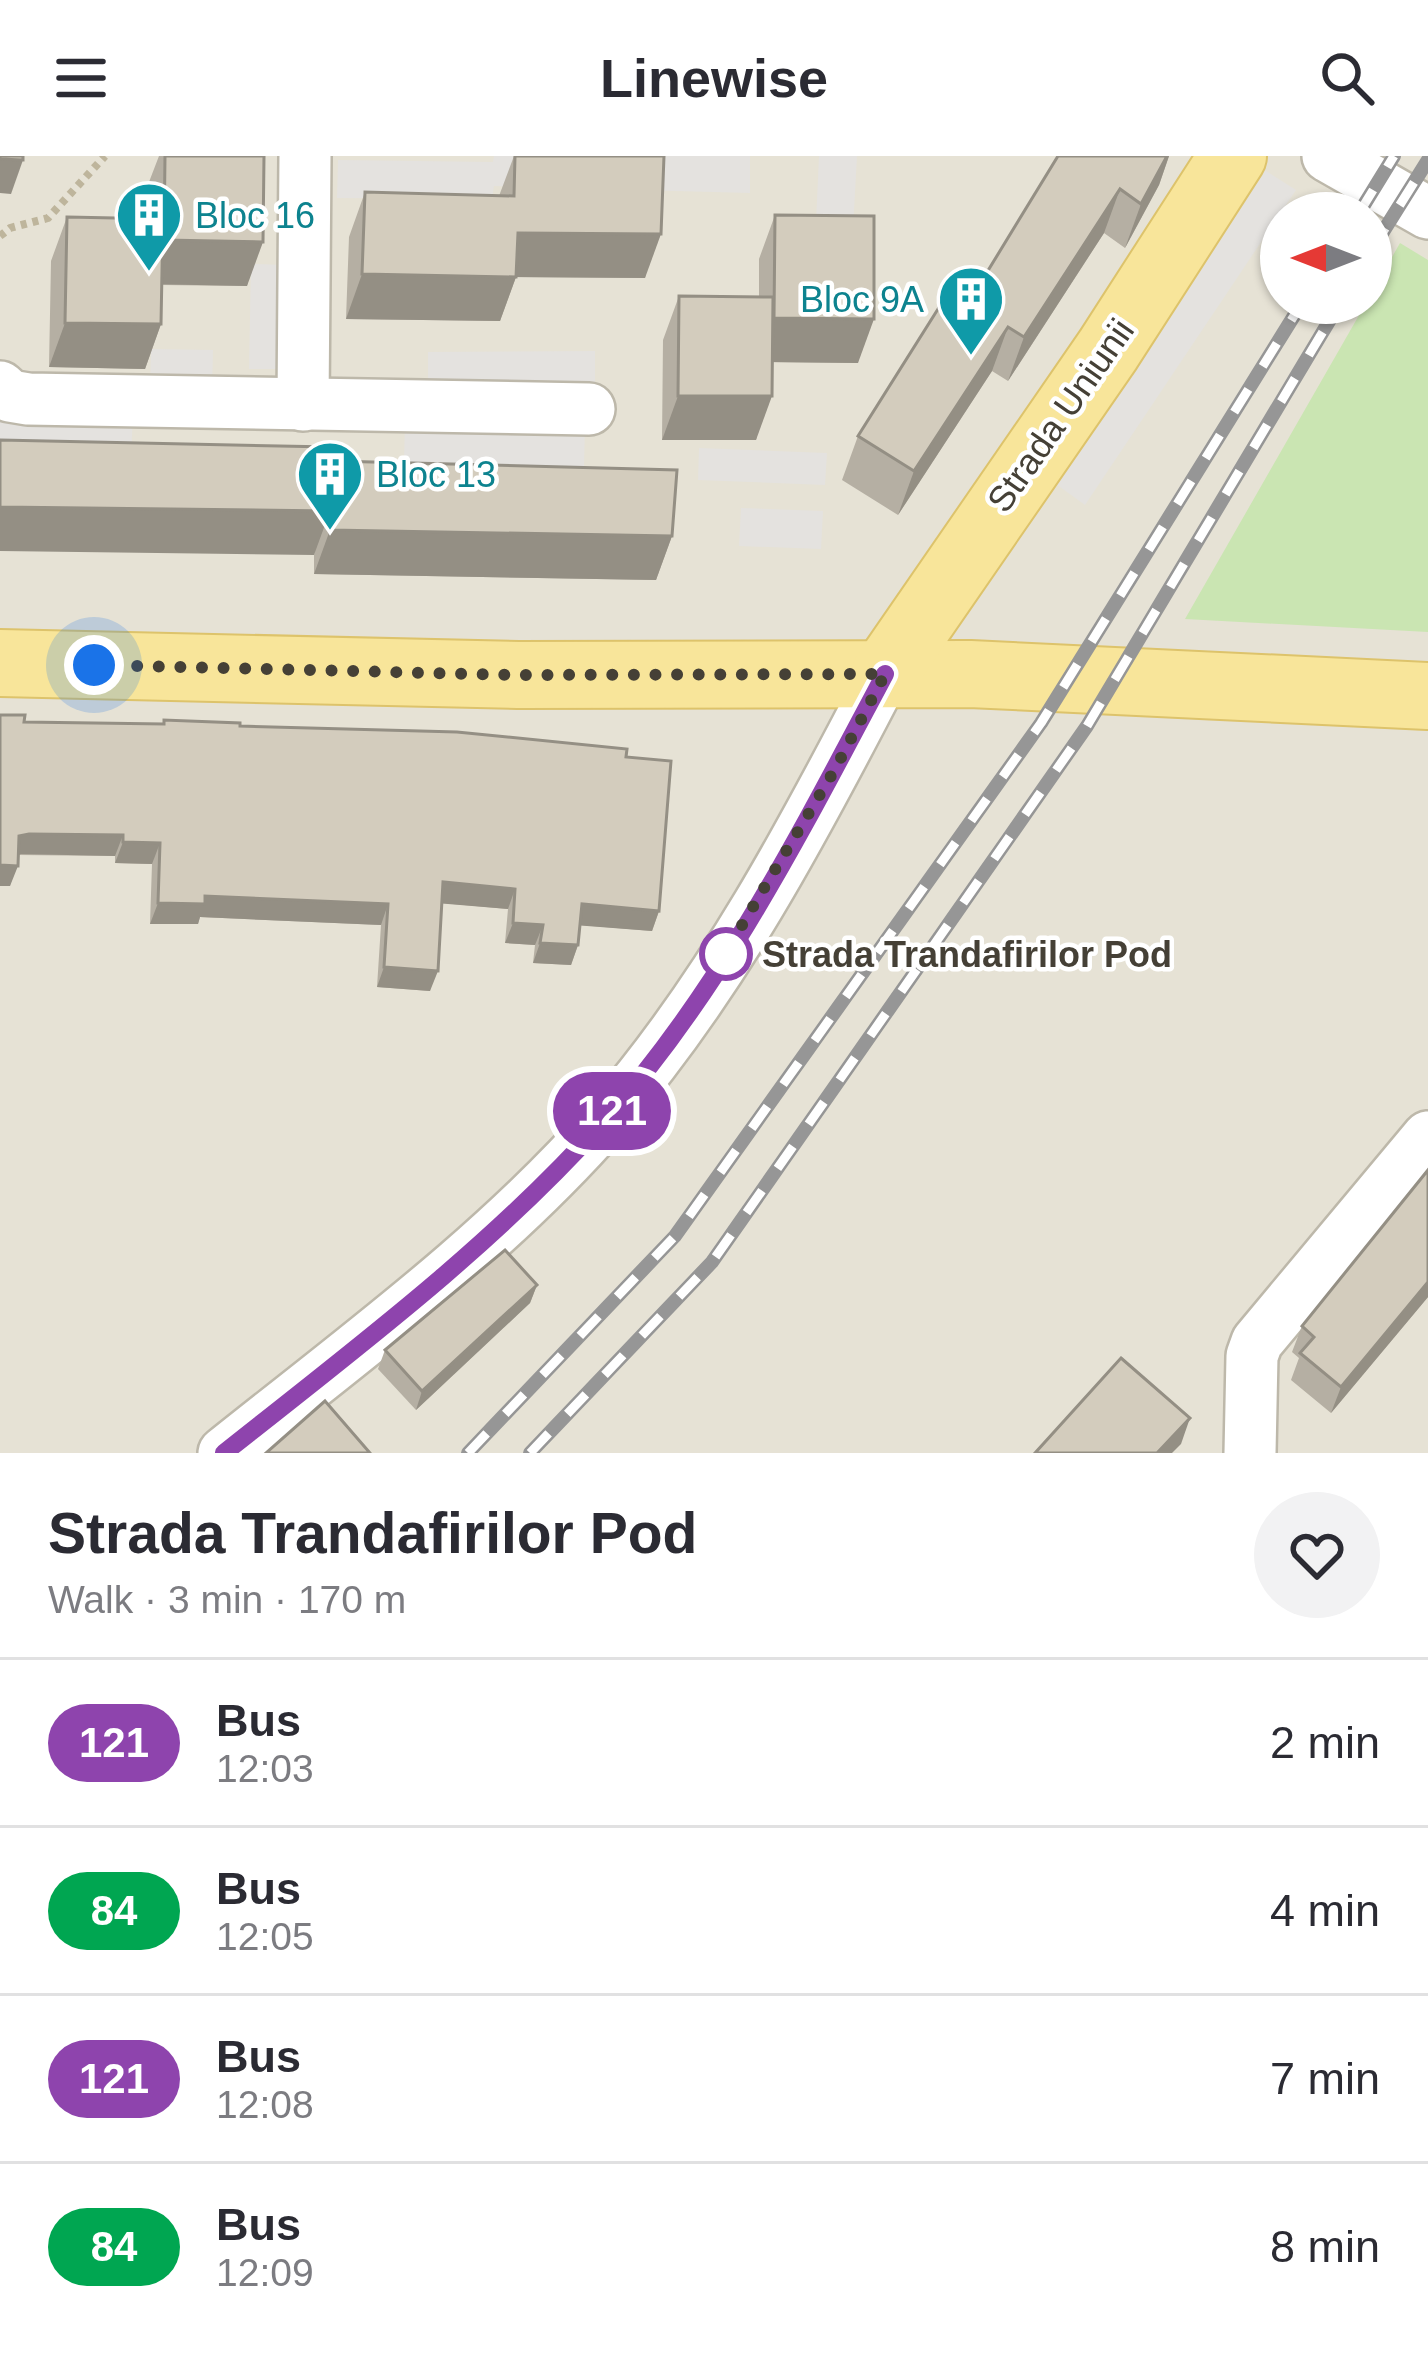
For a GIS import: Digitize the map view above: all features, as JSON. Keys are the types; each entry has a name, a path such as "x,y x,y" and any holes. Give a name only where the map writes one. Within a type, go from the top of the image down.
{"main road":[{"name":"Strada Uniunii","path":"885,674 1108,350 1233,156"},
{"path":"0,663 542,675 885,674 1227,684 1428,697"}],"street":[{"path":"303,405 305,156"},
{"path":"1328,156 1428,213"},
{"path":"0,387 21,399 589,409"},
{"path":"224,1453 484,1240 605,1120 646,1070 756,907 885,674"},
{"path":"1250,1453 1252,1355 1257,1342 1428,1138"}],"path":[{"path":"0,236 52,214 105,156"}],"shaded area":[{"path":"0,156 1428,156 1428,1453 0,1453"},
{"path":"494,156 750,156 750,193 494,186 492,199 337,198 338,160 493,162"},
{"path":"819,156 857,156 852,247 815,244"},
{"path":"1258,166 1296,190 1260,192 1260,244 1085,505 1049,479"},
{"path":"251,264 288,265 287,369 249,369"},
{"path":"151,349 213,350 212,389 150,389"},
{"path":"595,351 595,389 428,389 428,352"},
{"path":"0,409 133,416 131,456 0,449"},
{"path":"405,421 585,424 584,467 404,464"},
{"path":"699,448 827,453 825,485 698,480"},
{"path":"741,508 823,511 821,549 739,546"}],"green space":[{"path":"1400,243 1428,260 1428,632 1185,619 1354,324 1392,324 1392,257"}],"building":[{"path":"165,156 264,156 263,242 164,240"},
{"path":"515,156 664,156 661,234 518,233 516,277 362,274 365,192 514,196"},
{"name":"Bloc 9A","path":"1058,156 1167,156 1141,204 1120,189 1024,337 1008,327 914,471 858,436 950,290 970,300"},
{"path":"775,215 874,216 874,319 774,318"},
{"path":"67,217 163,219 161,324 65,323"},
{"path":"679,296 773,297 772,396 678,396"},
{"path":"0,440 330,447 334,461 677,470 672,536 330,530 330,511 0,507"},
{"path":"0,715 25,715 24,722 164,724 164,720 457,732 627,749 626,757 671,761 659,911 582,904 578,945 540,943 543,925 513,923 515,889 443,882 438,971 384,967 388,904 205,896 205,904 158,903 160,843 123,842 123,835 29,834 19,836 18,866 0,865"},
{"path":"1428,1170 1428,1282 1341,1387 1300,1353 1314,1337 1302,1326"},
{"path":"505,1250 537,1285 422,1391 385,1350"},
{"path":"1121,1358 1190,1418 1157,1453 1035,1453"},
{"path":"325,1401 370,1453 266,1453"}],"railway":[{"path":"1372,192 1394,156"},
{"path":"1392,217 1428,160"},
{"path":"468,1453 675,1236 1041,723 1289,324"},
{"path":"530,1453 712,1262 1087,726 1327,324"}],"bus line":[{"name":"121","path":"224,1453 484,1240 605,1120 698,997 756,907 885,674"}],"place":[{"name":"Bloc 16","path":"149,274"},
{"name":"Bloc 9A","path":"971,358"},
{"name":"Bloc 13","path":"330,533"},
{"name":"Strada Trandafirilor Pod","path":"726,954"}],"route":[{"path":"94,665 518,675 885,674 834,771 717,967 726,954"}]}
